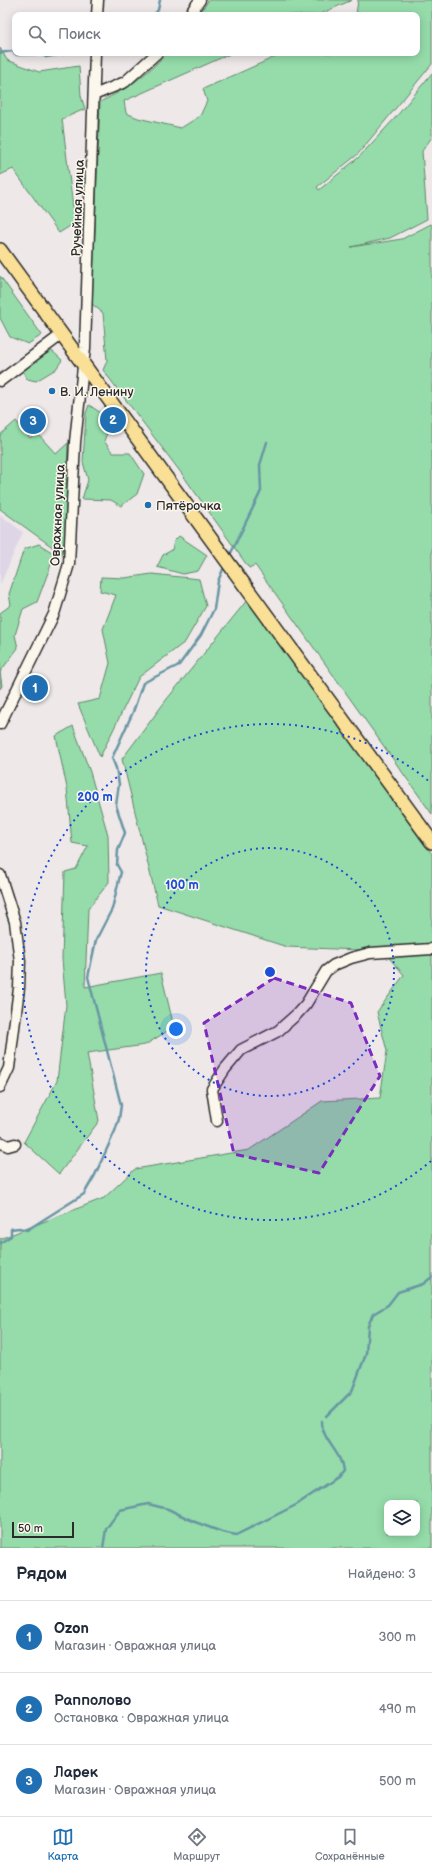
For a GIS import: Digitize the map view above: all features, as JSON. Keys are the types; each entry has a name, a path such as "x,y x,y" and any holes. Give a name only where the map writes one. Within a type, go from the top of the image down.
{"main road":[{"path":"0,250 83,365 192,510 432,842"}],"street":[{"path":"97,12 98,0"},
{"path":"191,12 200,0"},
{"name":"Ручейная улица","path":"83,365 95,56"},
{"path":"94,95 125,82 154,56"},
{"path":"0,381 62,335"},
{"name":"Овражная улица","path":"0,724 54,614 69,564 74,449 83,365"},
{"path":"0,875 15,922 20,961 19,988 9,1068 0,1087"},
{"path":"217,1121 212,1089 225,1069 241,1050 278,1031 297,1014 306,1004 326,971 334,965 351,958 370,953 432,949"},
{"path":"0,1142 8,1146 15,1144"}],"highlighted area":[{"path":"274,978 351,1003 380,1076 319,1173 234,1154 204,1023"}],"shaded area":[{"path":"0,515 23,532 0,585"}],"green space":[{"path":"209,0 352,0 325,12 200,12"},
{"path":"358,0 432,0 432,64 358,154 317,187 319,190 359,157 396,117 432,73 432,137 422,151 427,219 390,238 351,247 402,239 431,224 432,225 432,814 255,565 249,568 182,474 103,370 107,361 103,313 92,304 100,102 136,81 164,56 225,56 124,101 126,113 138,118 181,128 200,116 207,101 203,89 277,56 420,56 420,12 356,12"},
{"path":"0,48 7,60 39,72 79,66 81,96 85,109 62,119 75,223 59,233 13,169 0,175"},
{"path":"0,276 42,335 28,344 10,337 0,318"},
{"path":"52,351 62,360 56,369 36,381 27,379 23,371 37,359"},
{"path":"89,405 101,413 103,425 107,433 104,441 113,453 130,453 144,474 137,494 121,506 111,500 82,499 88,480 83,462 86,413"},
{"path":"16,421 30,438 37,433 56,454 68,443 65,537 62,554 0,509 0,435"},
{"path":"179,536 207,555 198,571 183,574 157,567 163,555 172,550 174,541"},
{"path":"39,544 55,554 37,602 23,609 15,635 18,648 0,672 0,613 11,605 9,594 24,549"},
{"path":"152,574 199,579 206,606 185,642 139,677 100,757 78,704 100,699 110,663 103,629 116,595 100,591 101,577 124,578"},
{"path":"248,599 432,854 432,1548 0,1548 0,1239 104,1198 135,1169 249,1150 322,1101 380,1098 387,1051 377,1012 404,975 383,951 287,947 158,905 122,759 167,699"},
{"path":"0,672 2,686 0,689"},
{"path":"73,726 90,772 108,835 109,882 88,909 85,987 161,973 174,1027 145,1045 87,1053 99,1121 59,1174 24,1142 57,1081 66,1005 62,959 65,872 76,869 88,846 72,843 67,788 56,736"}],"waterway":[{"path":"156,12 160,0"},
{"path":"0,53 12,51"},
{"path":"44,56 52,56"},
{"path":"229,557 261,491 260,465 267,442"},
{"path":"0,1243 11,1236 11,1229 19,1228 27,1230 84,1194 95,1175 119,1119 121,1105 88,977 96,940 112,909 121,872 117,865 118,850 125,833 116,805 119,784 116,768 112,758 133,712 143,683 179,665 201,635 214,609 218,581 225,565"},
{"path":"327,1416 352,1391 366,1354 368,1326 373,1314 388,1305 398,1292 423,1284 432,1277"},
{"path":"103,1548 106,1529 120,1510 148,1504 168,1509 195,1522 222,1532 236,1535 296,1505 338,1477 343,1471 342,1464 325,1434 322,1421"}],"place":[{"name":"В. И. Ленину","path":"52,391"},
{"name":"Рапполово","path":"113,420"},
{"name":"Ларек","path":"33,421"},
{"name":"Пятёрочка","path":"148,505"},
{"name":"Ozon","path":"35,688"}]}
